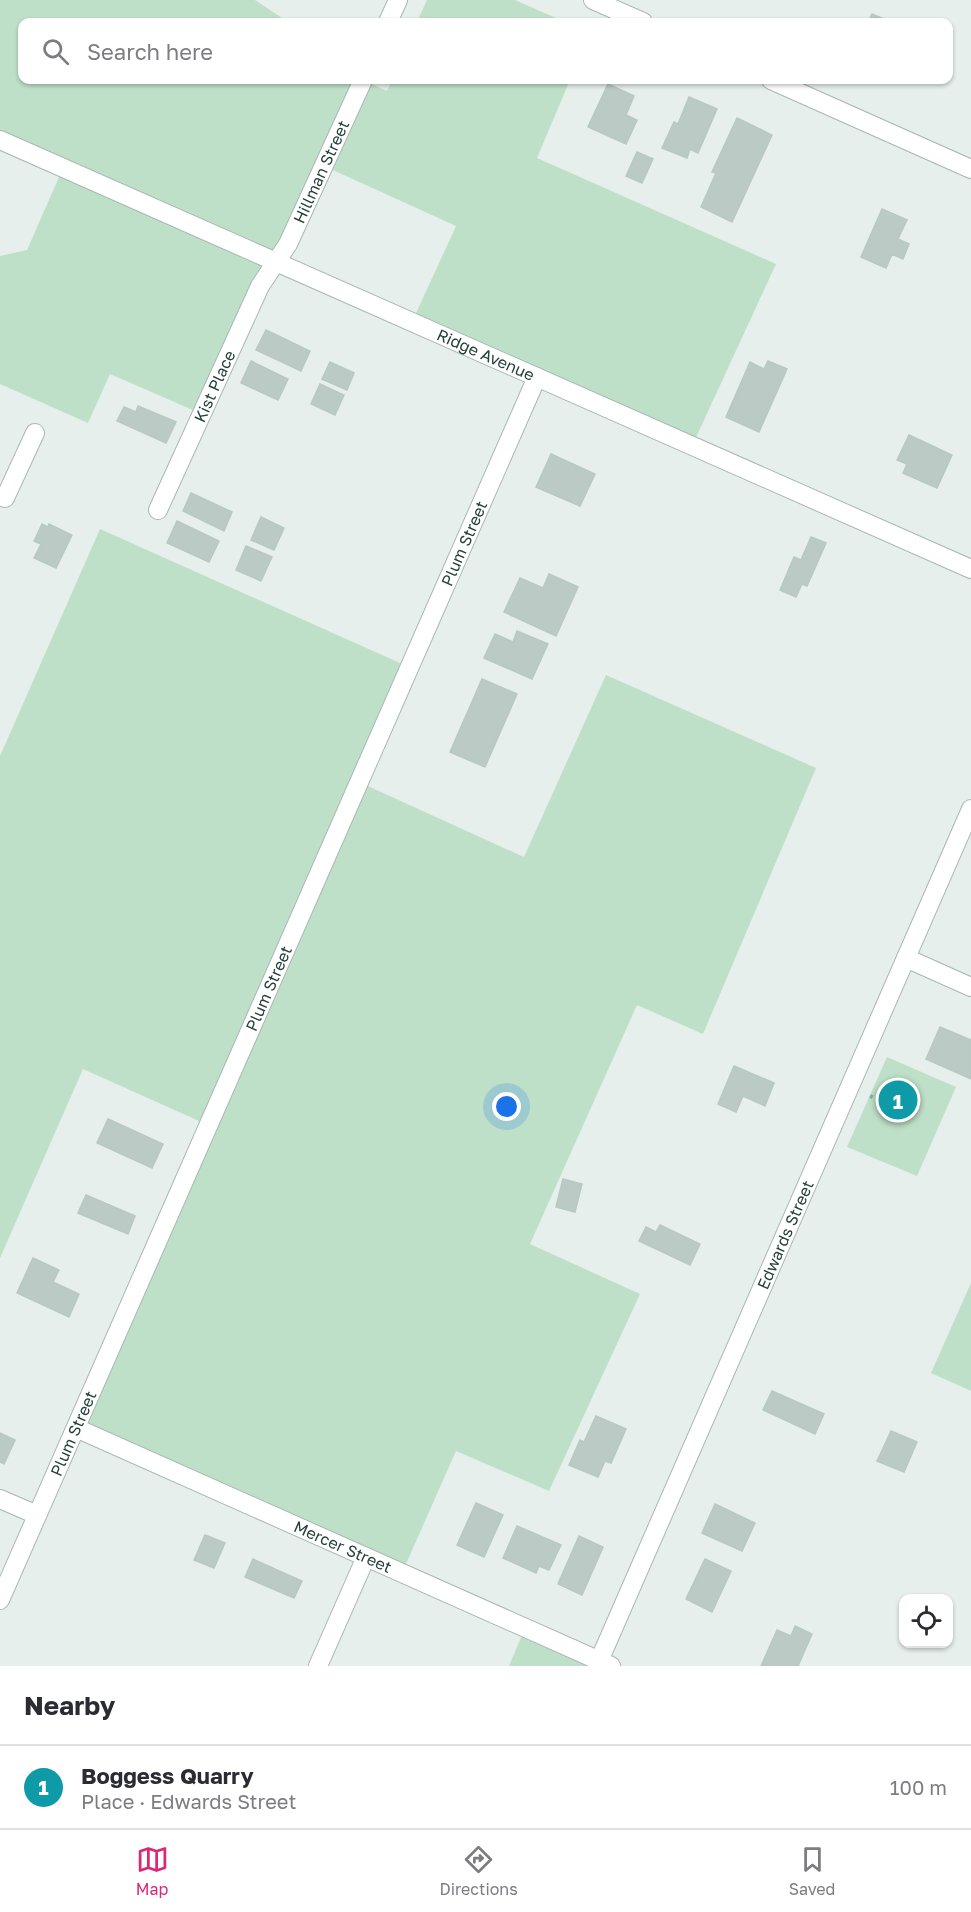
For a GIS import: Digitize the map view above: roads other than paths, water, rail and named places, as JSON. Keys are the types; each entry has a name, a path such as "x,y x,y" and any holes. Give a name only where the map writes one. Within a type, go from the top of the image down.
{"street":[{"path":"390,18 398,0"},
{"path":"593,0 634,18"},
{"name":"Hillman Street","path":"275,261 288,244 361,84"},
{"path":"780,84 971,169"},
{"name":"Ridge Avenue","path":"0,140 971,569"},
{"name":"Kist Place","path":"158,510 260,286 275,261"},
{"name":"Plum Street","path":"0,1600 537,377"},
{"path":"0,496 5,498 35,433"},
{"name":"Edwards Street","path":"605,1663 971,809"},
{"path":"906,958 971,987"},
{"name":"Mercer Street","path":"76,1428 605,1663"},
{"path":"0,1499 37,1515"},
{"path":"318,1666 366,1557"}],"place":[{"name":"Boggess Quarry","path":"898,1100"}]}
